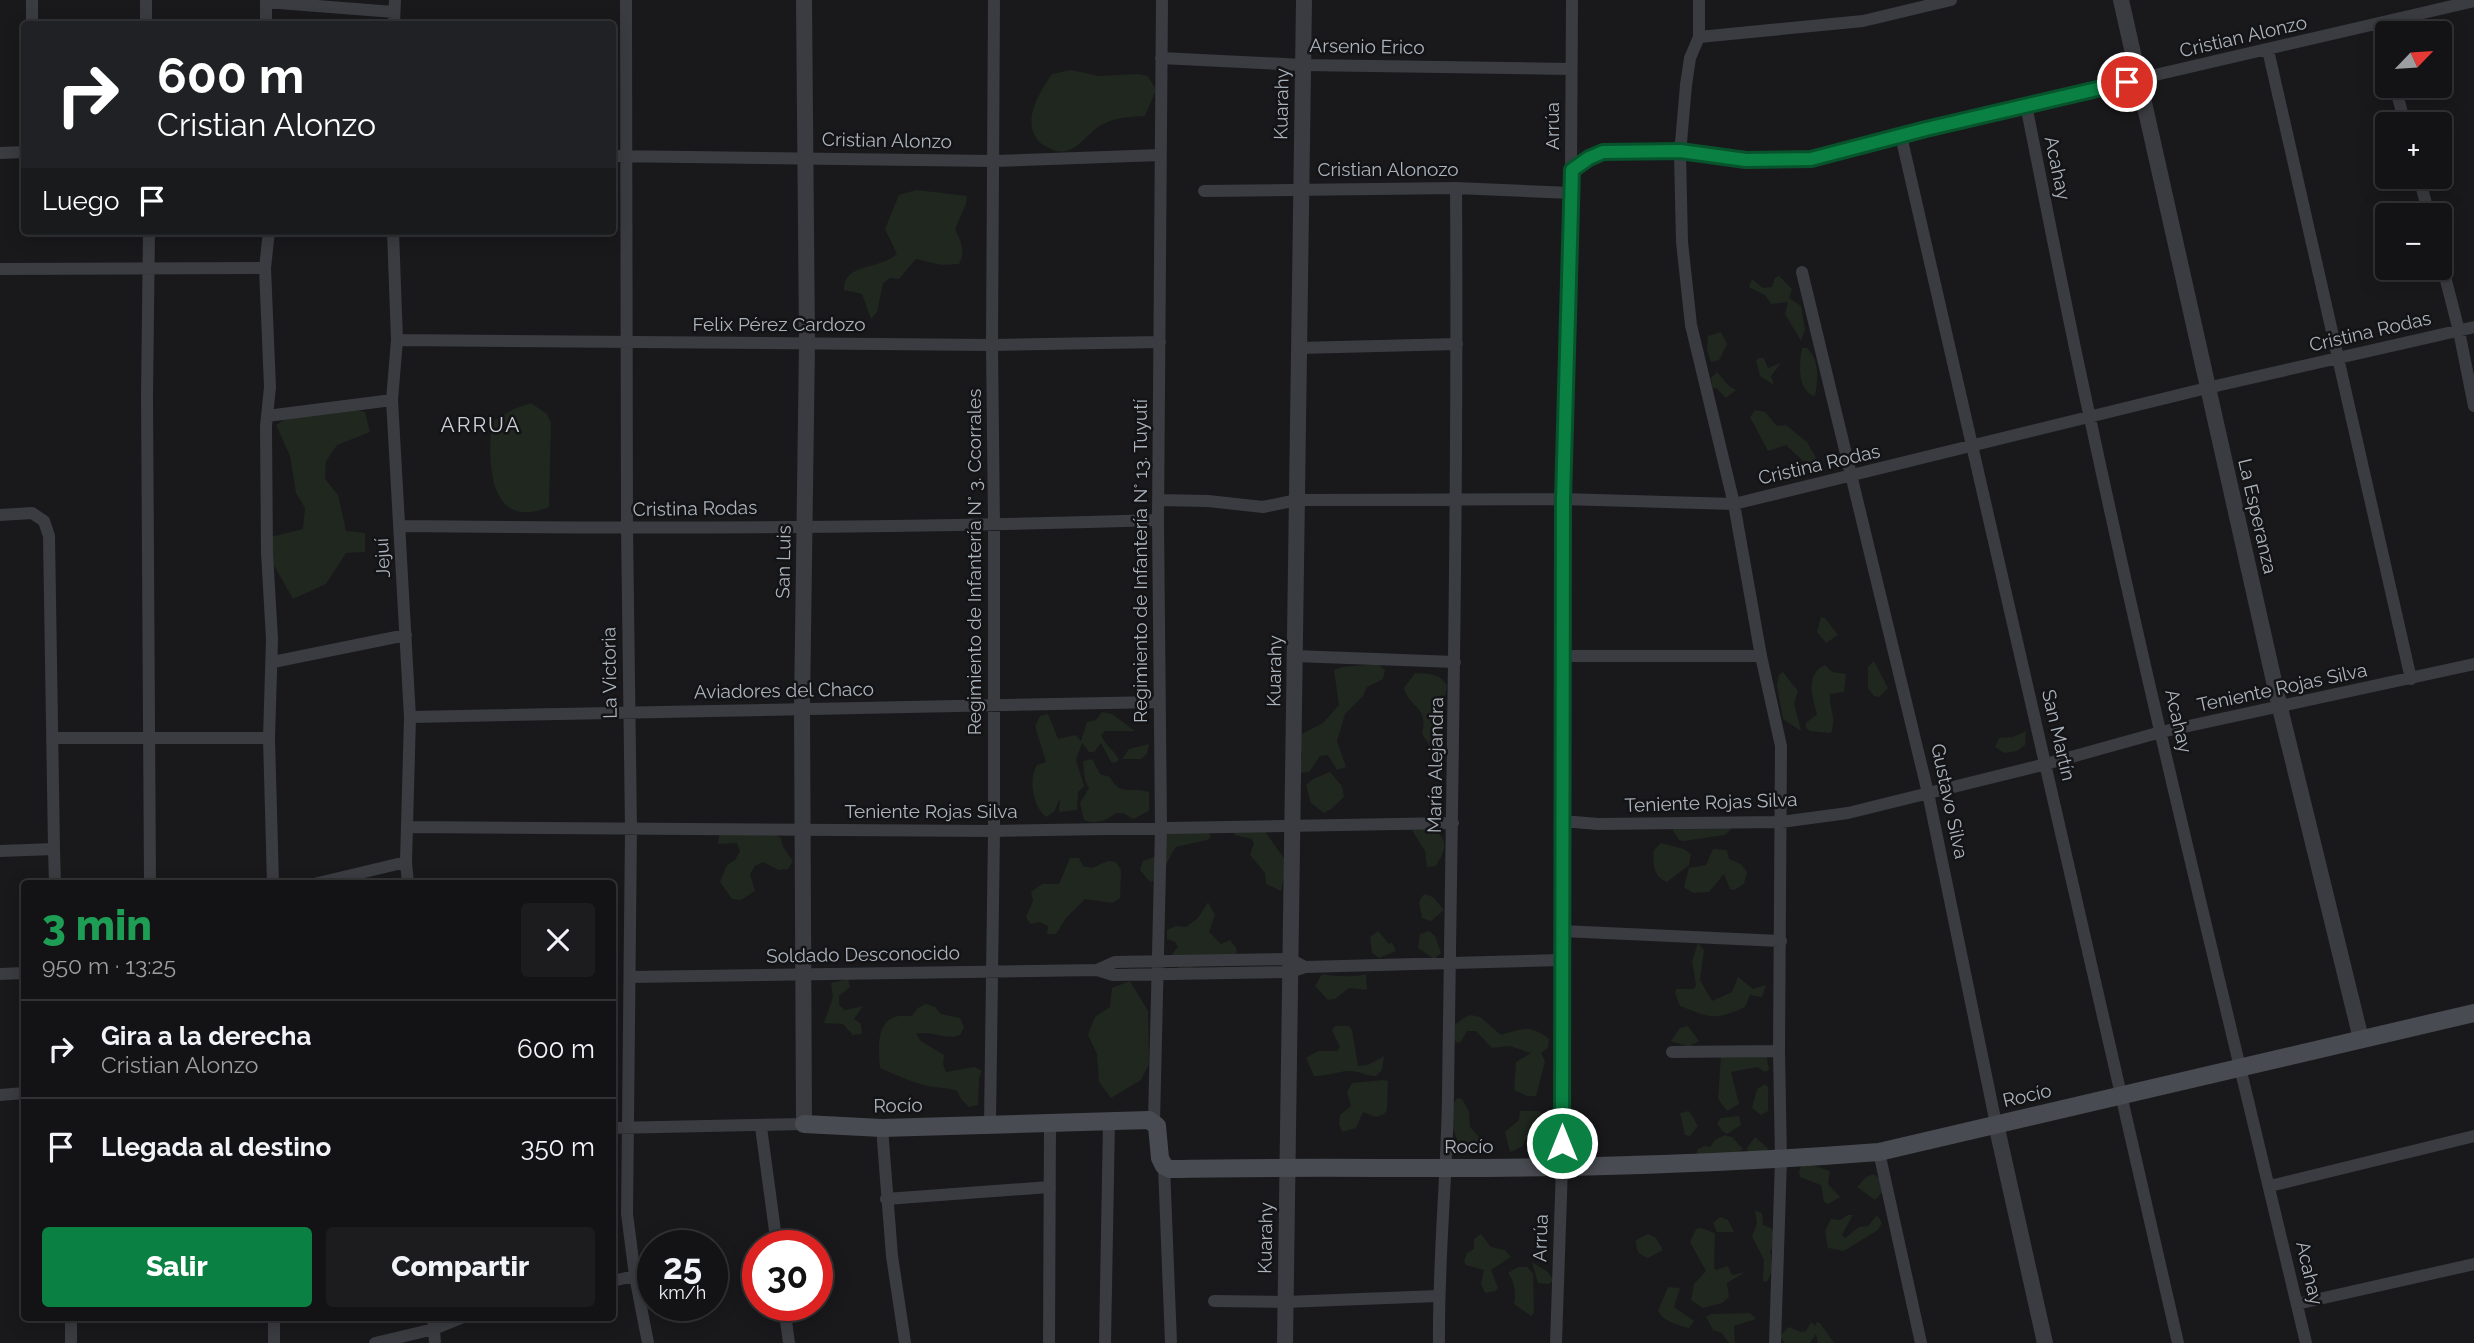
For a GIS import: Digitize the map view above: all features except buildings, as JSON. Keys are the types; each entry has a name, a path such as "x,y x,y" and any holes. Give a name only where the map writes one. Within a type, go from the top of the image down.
{"main road":[{"name":"Rocío","path":"1164,1166 1170,1169 1287,1166 1562,1167 1781,1160 1879,1152 2474,1013"},
{"name":"Rocío","path":"804,1125 882,1128 990,1123 1154,1122"},
{"path":"1154,1122 1157,1126 1160,1158 1164,1166"}],"street":[{"path":"32,0 32,21"},
{"path":"146,0 146,21"},
{"name":"La Victoria","path":"626,0 619,156 628,342 627,528 631,829 627,1214 648,1343"},
{"name":"San Luis","path":"804,0 807,343 802,709 804,1125"},
{"name":"Regimiento de Infantería N° 3. Ccorrales","path":"990,1123 994,831 994,0"},
{"name":"Regimiento de Infantería N° 13. Tuyutí","path":"1154,1122 1161,828 1158,500 1162,0"},
{"name":"Kuarahy","path":"1285,1343 1287,1166 1295,966 1293,826 1304,0"},
{"name":"Arrúa","path":"1556,1343 1562,1167 1563,499 1572,170 1572,0"},
{"path":"1699,0 1699,37 1690,58 1680,151 1682,242 1691,326 1734,504 1761,656 1781,746 1781,1160 1775,1343"},
{"path":"1699,37 1863,21 1951,0"},
{"name":"La Esperanza","path":"2121,0 2280,708 2361,1039"},
{"path":"266,21 266,1 394,12"},
{"name":"Cristian Alonzo","path":"2388,21 2474,1"},
{"name":"Cristian Alonzo","path":"1572,170 1603,152 1680,151 1746,160 1811,159 2026,105 2375,24"},
{"path":"2268,50 2411,679"},
{"name":"Arsenio Erico","path":"1161,58 1303,65 1571,69"},
{"name":"Acahay","path":"2026,105 2090,418 2161,732 2238,1067 2270,1186 2306,1343"},
{"name":"San Martín","path":"1902,136 2178,1343"},
{"path":"0,153 21,152"},
{"name":"Cristian Alonzo","path":"619,156 994,161 1160,155"},
{"name":"Cristian Alonozo","path":"1204,191 1456,188 1571,193"},
{"name":"María Alejandra","path":"1439,1343 1438,1296 1447,1168 1453,823 1457,499 1456,188"},
{"path":"149,235 150,880"},
{"path":"269,235 265,268 270,387 267,416 267,553 273,662 268,738 273,880"},
{"name":"Jejuí","path":"393,235 397,340 392,400 410,717 408,880"},
{"path":"0,269 265,268"},
{"name":"Gustavo Silva","path":"1801,272 1928,793 1996,1124 2045,1343"},
{"path":"2446,280 2474,406"},
{"name":"Cristina Rodas","path":"1158,500 1208,501 1263,507 1297,500 1563,499 1734,504 2207,388 2474,327"},
{"name":"Felix Pérez Cardozo","path":"397,340 992,345 1160,342"},
{"path":"1298,348 1457,344"},
{"path":"267,416 392,400"},
{"path":"0,515 32,513 44,521 50,536 55,880"},
{"name":"Cristina Rodas","path":"400,526 627,528 994,525 1158,520"},
{"path":"273,662 406,635"},
{"path":"1295,656 1455,662"},
{"path":"1563,656 1761,656"},
{"name":"Teniente Rojas Silva","path":"1562,821 1598,824 1782,822 1848,813 2046,764 2161,732 2474,664"},
{"name":"Aviadores del Chaco","path":"410,717 1159,702"},
{"path":"54,738 268,738"},
{"name":"Teniente Rojas Silva","path":"408,827 994,831 1453,823"},
{"path":"0,851 54,849"},
{"path":"331,880 406,862"},
{"path":"1562,931 1781,940"},
{"name":"Soldado Desconocido","path":"1097,970 1115,962 1158,961 1295,966 1562,960"},
{"name":"Soldado Desconocido","path":"630,976 1097,970 1113,975 1158,976 1295,966"},
{"path":"0,974 21,973"},
{"path":"1672,1052 1779,1051"},
{"path":"0,1095 21,1093"},
{"path":"1105,1343 1109,1121"},
{"path":"1049,1343 1050,1122"},
{"name":"Rocío","path":"616,1128 804,1125"},
{"path":"761,1127 775,1230"},
{"path":"882,1128 891,1255 905,1343"},
{"path":"2270,1186 2474,1136"},
{"path":"1879,1152 1921,1343"},
{"path":"1164,1166 1171,1343"},
{"path":"886,1199 1050,1187"},
{"path":"2297,1304 2474,1264"},
{"path":"616,1280 635,1276"},
{"path":"1214,1301 1285,1302 1438,1296"},
{"path":"71,1321 71,1343"},
{"path":"274,1321 274,1343"},
{"path":"786,1321 789,1343"},
{"path":"375,1343 433,1323 435,1343"}],"shaded area":[{"path":"1071,70 1099,76 1148,76 1156,90 1145,116 1108,122 1096,128 1072,149 1057,151 1038,141 1031,119 1039,95 1052,74"},
{"path":"916,190 967,196 955,229 962,246 961,259 959,264 942,265 916,259 899,279 890,278 883,283 877,312 871,319 862,294 844,290 845,281 856,271 881,263 897,254 885,229 899,195"},
{"path":"1779,276 1792,289 1789,298 1801,306 1805,329 1801,341 1785,314 1788,302 1771,304 1765,295 1749,287 1752,279 1763,288 1772,287 1775,278"},
{"path":"1721,332 1727,344 1719,360 1711,362 1707,350 1708,336"},
{"path":"1802,348 1807,348 1816,364 1815,396 1809,393 1802,383"},
{"path":"1764,358 1768,368 1781,363 1771,376 1774,385 1760,376 1756,360"},
{"path":"1717,372 1736,390 1726,398 1716,388 1712,388 1711,378"},
{"path":"531,403 547,414 551,423 549,507 529,512 514,510 503,502 496,489 490,456 492,422"},
{"path":"345,407 365,412 370,432 337,445 326,461 325,479 338,495 346,531 365,533 365,552 346,553 326,584 293,599 267,553 270,537 303,529 305,508 296,493 290,456 276,425 291,416"},
{"path":"1755,410 1765,412 1777,426 1786,425 1807,442 1816,458 1811,465 1786,445 1768,451 1750,417"},
{"path":"1821,617 1825,618 1838,635 1826,643 1817,632"},
{"path":"1874,661 1888,688 1879,697 1874,696 1868,688 1868,667"},
{"path":"1378,664 1385,670 1383,679 1367,687 1363,696 1345,714 1337,741 1346,767 1337,770 1328,755 1320,756 1309,772 1300,773 1302,755 1298,736 1323,723 1339,705 1334,670"},
{"path":"1825,665 1832,672 1846,674 1844,692 1830,694 1833,722 1831,733 1810,731 1806,728 1806,723 1817,714 1812,680"},
{"path":"1783,672 1798,691 1794,703 1801,731 1783,719 1777,685 1779,675"},
{"path":"1415,673 1437,676 1447,685 1437,743 1432,749 1422,734 1421,712 1406,695 1404,688"},
{"path":"1102,712 1112,714 1135,731 1105,731 1101,735 1119,760 1115,763 1111,762 1101,743 1094,752 1089,752 1082,743 1076,760 1084,786 1078,792 1077,810 1059,812 1060,798 1054,812 1046,817 1038,807 1032,785 1037,765 1046,762 1035,726 1040,716 1048,714 1058,739 1076,735 1081,741 1087,722 1096,720"},
{"path":"2026,731 2025,745 2017,751 2004,753 1995,747 1999,738 2013,737"},
{"path":"1149,744 1147,754 1141,759 1122,759 1129,749"},
{"path":"1092,759 1100,774 1110,777 1118,787 1149,792 1149,811 1133,819 1116,813 1101,821 1084,820 1080,803 1089,788 1085,780 1083,761"},
{"path":"1330,772 1342,786 1344,797 1324,813 1311,803 1306,785"},
{"path":"1679,818 1698,829 1718,818 1727,821 1731,829 1725,835 1679,840 1673,831 1675,821"},
{"path":"1426,822 1444,841 1436,866 1427,867 1425,851 1410,827"},
{"path":"1236,827 1264,830 1287,864 1281,891 1266,884 1265,873 1250,855 1254,843 1252,839 1234,835"},
{"path":"1207,829 1211,837 1207,840 1176,847 1159,879 1150,882 1140,870 1143,861 1156,856 1162,833"},
{"path":"738,830 764,836 773,834 781,838 783,847 793,861 788,869 779,870 763,862 755,866 750,874 755,891 741,900 732,899 720,882 727,865 735,860 740,851 737,843 718,844 719,835"},
{"path":"1661,843 1684,849 1691,854 1689,865 1667,882 1659,877 1654,864 1654,850"},
{"path":"1713,849 1727,850 1729,859 1741,864 1747,872 1744,884 1734,890 1730,889 1724,874 1709,892 1693,893 1684,887 1689,868 1706,865"},
{"path":"1070,858 1079,858 1083,866 1092,868 1108,861 1116,862 1121,870 1120,898 1113,903 1085,899 1066,918 1056,934 1047,934 1048,926 1040,922 1030,924 1026,917 1033,901 1031,892 1042,884 1059,884"},
{"path":"1424,894 1433,897 1444,910 1431,921 1422,918 1419,902"},
{"path":"1208,902 1215,915 1209,932 1221,944 1230,940 1236,948 1237,956 1222,967 1206,955 1199,959 1192,969 1179,969 1172,954 1178,947 1175,942 1167,939 1167,930 1176,926 1186,927 1198,918"},
{"path":"1378,931 1389,944 1392,942 1396,951 1379,958 1372,953 1370,937"},
{"path":"1429,931 1435,936 1441,953 1434,959 1418,948 1420,934"},
{"path":"1698,943 1704,950 1700,980 1712,1001 1732,992 1738,977 1753,989 1766,985 1762,997 1750,995 1745,1007 1719,1016 1706,1015 1680,1006 1676,989 1694,989 1696,985 1692,961"},
{"path":"1322,974 1366,974 1367,990 1349,988 1335,999 1328,1000 1315,986"},
{"path":"848,979 850,987 839,996 839,1005 845,1010 863,1006 854,1019 861,1024 862,1034 853,1035 843,1024 824,1023 833,997 831,983"},
{"path":"1130,981 1148,1011 1149,1064 1141,1080 1111,1098 1099,1082 1097,1054 1088,1035 1095,1017 1110,1007 1112,988"},
{"path":"926,1004 935,1007 941,1014 960,1018 964,1027 960,1035 955,1037 916,1034 921,1041 944,1055 946,1072 974,1067 982,1071 979,1078 978,1105 969,1107 957,1091 928,1086 880,1068 880,1039 884,1025 897,1016 912,1016 918,1008"},
{"path":"1471,1015 1480,1017 1501,1035 1531,1030 1549,1039 1548,1048 1541,1053 1545,1061 1536,1096 1527,1096 1514,1090 1516,1062 1531,1053 1510,1046 1492,1048 1476,1031 1467,1031 1460,1043 1456,1042 1451,1033 1454,1027"},
{"path":"1335,1026 1349,1026 1352,1030 1358,1066 1368,1065 1384,1056 1382,1070 1376,1076 1351,1071 1314,1076 1306,1058 1318,1051 1337,1051 1340,1047 1332,1030"},
{"path":"1688,1026 1699,1041 1688,1047 1671,1041 1680,1028"},
{"path":"1721,1055 1767,1057 1769,1070 1765,1072 1757,1067 1731,1072 1739,1104 1727,1111 1718,1099"},
{"path":"1388,1081 1387,1110 1384,1114 1376,1117 1363,1112 1356,1128 1342,1132 1340,1115 1351,1106 1347,1092 1352,1083"},
{"path":"1765,1084 1768,1087 1768,1111 1761,1115 1752,1108 1757,1089"},
{"path":"1457,1098 1462,1099 1469,1112 1470,1127 1483,1141 1479,1152 1460,1145 1455,1133 1451,1116"},
{"path":"1520,1111 1540,1111 1549,1126 1550,1135 1526,1139 1522,1147 1510,1152 1505,1132 1519,1120"},
{"path":"1689,1111 1698,1126 1690,1136 1685,1135 1680,1113"},
{"path":"1739,1116 1741,1125 1727,1134 1717,1123 1721,1118"},
{"path":"1725,1135 1732,1137 1743,1149 1732,1156 1718,1153 1698,1160 1698,1149 1710,1147 1715,1140"},
{"path":"1755,1137 1769,1149 1754,1155 1746,1149"},
{"path":"1802,1164 1830,1171 1828,1184 1840,1197 1828,1204 1824,1202 1821,1185 1800,1177"},
{"path":"1874,1174 1881,1180 1884,1190 1875,1200 1857,1187 1866,1177"},
{"path":"1755,1210 1762,1213 1763,1225 1771,1228 1777,1240 1770,1251 1773,1269 1767,1282 1763,1281 1764,1260 1752,1236 1757,1223"},
{"path":"1853,1215 1842,1235 1845,1238 1859,1227 1868,1226 1877,1215 1882,1223 1878,1230 1844,1251 1828,1248 1825,1231 1831,1219 1840,1220"},
{"path":"1720,1217 1728,1220 1734,1232 1717,1232 1713,1223"},
{"path":"1696,1229 1715,1233 1716,1270 1728,1266 1732,1275 1745,1272 1727,1283 1729,1297 1722,1303 1703,1308 1691,1300 1694,1284 1706,1271 1690,1242"},
{"path":"1481,1234 1491,1247 1505,1250 1511,1257 1491,1270 1498,1288 1485,1293 1481,1284 1484,1270 1466,1265 1464,1261 1467,1253 1474,1249 1474,1239"},
{"path":"1648,1234 1656,1238 1663,1250 1648,1258 1638,1252 1636,1240"},
{"path":"1532,1262 1548,1272 1553,1280 1550,1284 1538,1283"},
{"path":"1518,1267 1527,1267 1533,1273 1534,1313 1531,1316 1514,1304 1514,1288 1508,1273"},
{"path":"1668,1287 1680,1288 1674,1307 1694,1321 1689,1328 1668,1320 1658,1311"},
{"path":"1750,1313 1756,1319 1734,1326 1735,1343 1729,1343 1722,1333 1713,1330 1706,1317 1711,1314"},
{"path":"1811,1322 1816,1326 1816,1322 1820,1323 1834,1343 1818,1343 1816,1334 1810,1343 1785,1343 1779,1336 1789,1327 1801,1332 1806,1331"}],"district":[{"name":"ARRUA","path":"481,425"}],"route":[{"path":"1562,1143 1563,499 1572,170 1603,152 1680,151 1746,160 1811,159 2127,82"}]}
